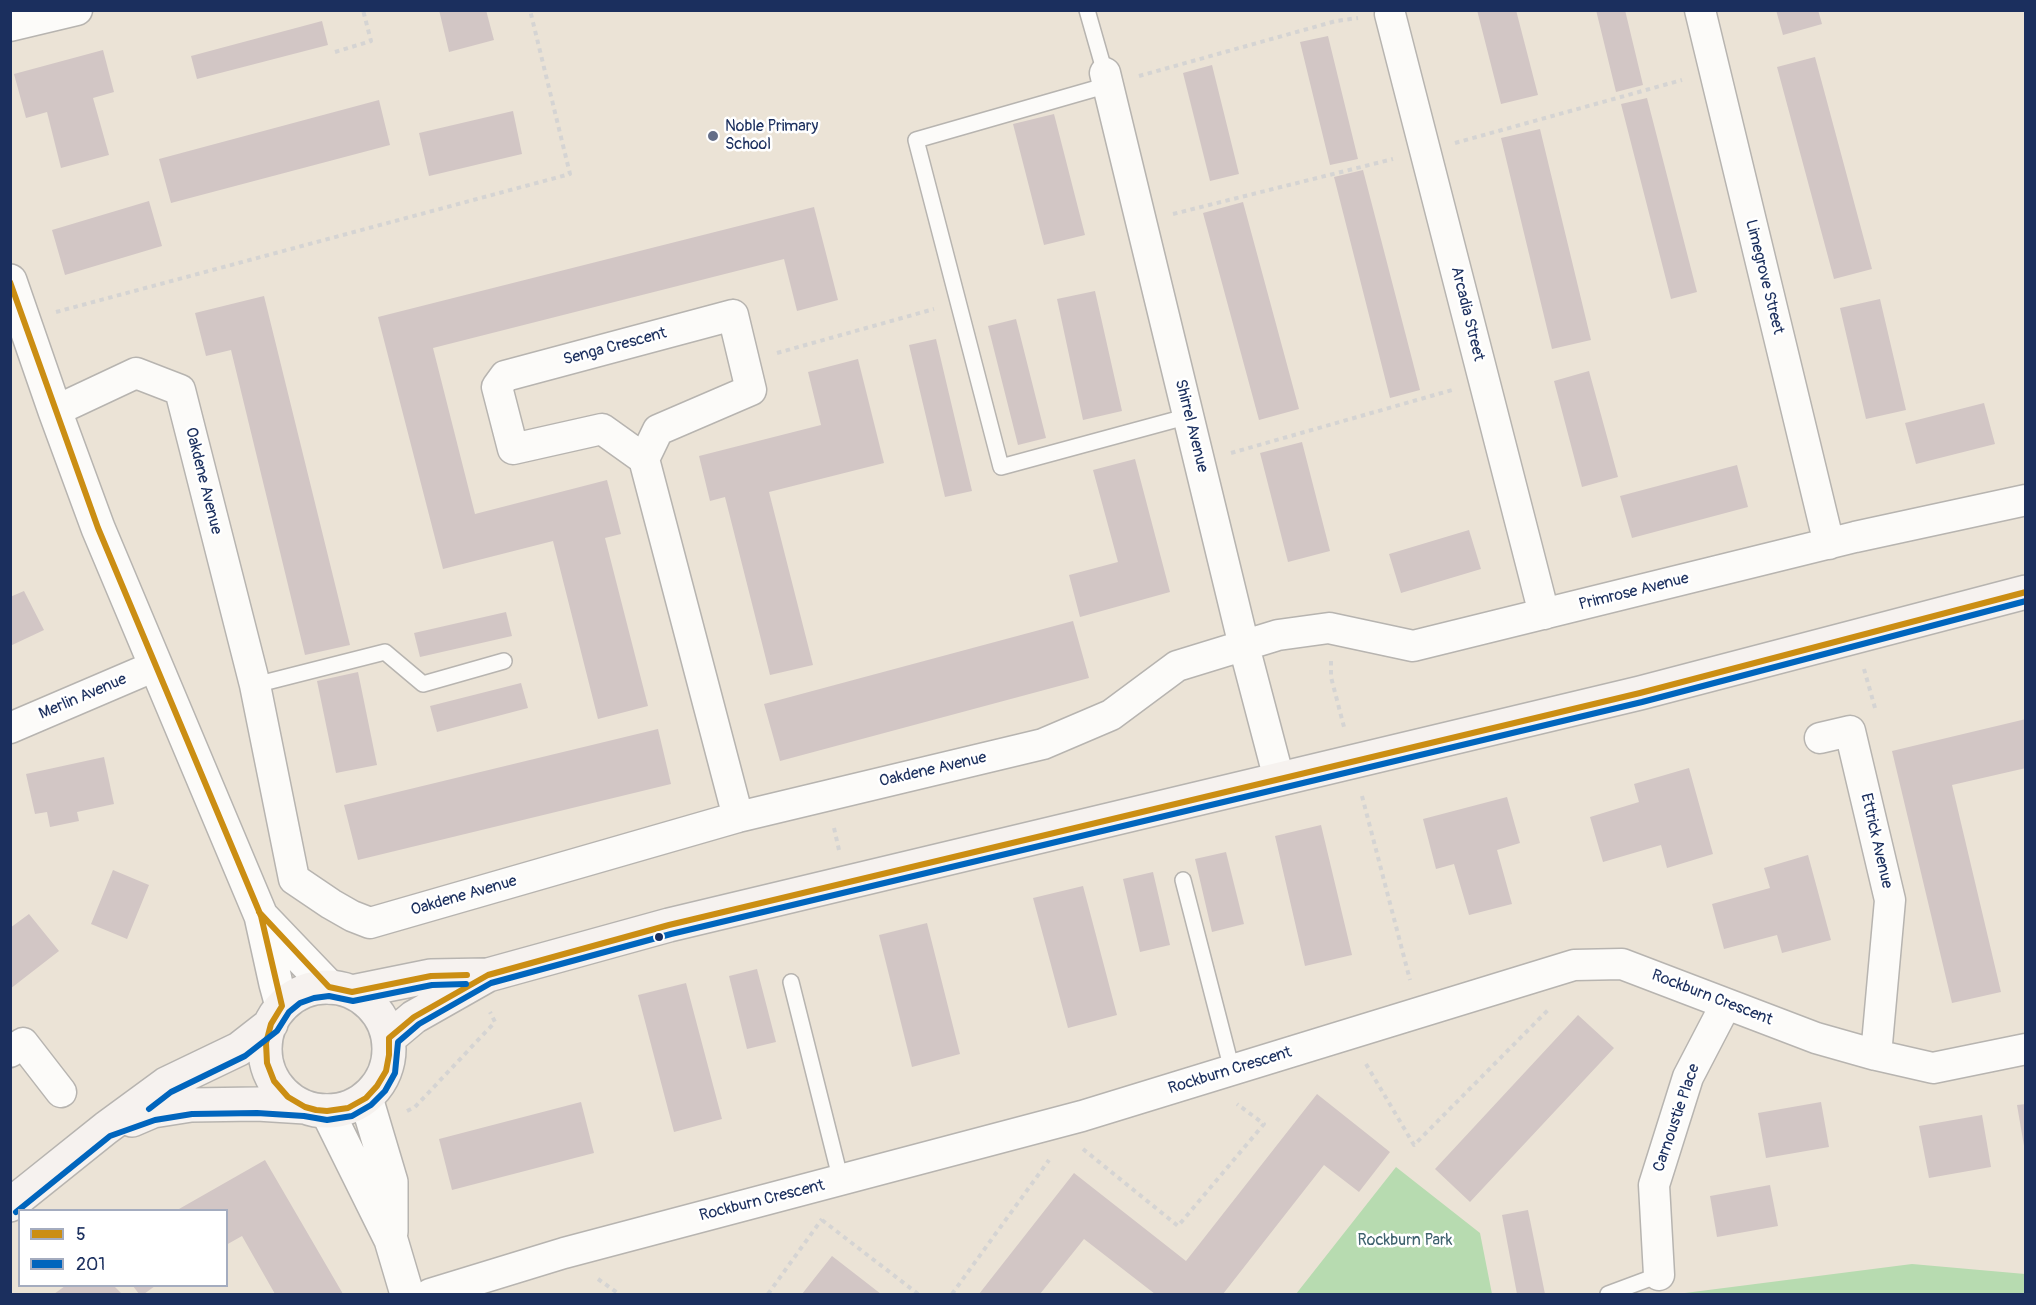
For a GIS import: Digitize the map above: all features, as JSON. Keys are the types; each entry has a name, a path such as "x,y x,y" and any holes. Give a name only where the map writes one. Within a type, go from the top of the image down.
{"main road":[{"path":"389,1038 414,1017 488,975 669,925 1640,693 2025,592"},
{"path":"10,1205 106,1128 166,1084 239,1049 296,995 312,988 341,989 431,976 488,975"},
{"path":"106,1128 153,1111 191,1104 316,1109 348,1108 366,1098 386,1071 389,1038 382,1019 369,1003 341,989"},
{"path":"276,1015 266,1043 267,1063 274,1082 288,1097 316,1109"}],"street":[{"path":"10,26 77,10"},
{"name":"Limegrove Street","path":"1700,10 1829,544"},
{"name":"Arcadia Street","path":"1390,15 1544,614"},
{"name":"Shirrel Avenue","path":"1106,79 1244,646 1279,779"},
{"path":"10,281 98,528 261,916 276,984 276,1015"},
{"name":"Senga Crescent","path":"733,315 745,363 752,390 658,430 644,459 602,429 513,449 497,387 505,376 733,315"},
{"name":"Oakdene Avenue","path":"55,411 136,373 180,390 255,686 294,879 331,904 370,923 738,817 1042,744 1111,715 1177,666 1244,646"},
{"path":"644,459 738,817"},
{"name":"Primrose Avenue","path":"1244,646 1278,635 1329,628 1413,646 1829,544 2025,500"},
{"name":"Merlin Avenue","path":"10,728 155,666"},
{"path":"1820,738 1850,731"},
{"name":"Ettrick Avenue","path":"1850,731 1890,900 1876,1055"},
{"path":"261,916 341,989"},
{"name":"Rockburn Crescent","path":"430,1294 564,1252 840,1180 1074,1126 1202,1079 1574,965 1622,964 1816,1038 1933,1068 2025,1049"},
{"name":"Carnoustie Place","path":"1659,1275 1654,1185 1688,1077 1726,1004"},
{"path":"10,1052 23,1043 61,1092"},
{"path":"366,1098 391,1182 391,1240"},
{"path":"316,1109 391,1240 407,1294"}],"lane":[{"path":"1087,10 1106,79 916,140 1001,467 1189,416"},
{"path":"255,686 384,652 423,684 504,661"},
{"path":"1183,880 1232,1070"},
{"path":"791,982 840,1180"},
{"path":"1608,1294 1659,1275"}],"path":[{"path":"335,52 371,41 363,10"},
{"path":"24,321 570,174 530,10"},
{"path":"1106,79 1336,21 1390,15"},
{"path":"1142,221 1425,151 1715,73"},
{"path":"745,363 959,304"},
{"path":"1200,462 1450,390 1491,407"},
{"path":"1329,628 1331,676 1419,1012"},
{"path":"1850,731 1876,711 1855,636"},
{"path":"827,795 848,882"},
{"path":"1348,1034 1414,1145 1552,1005"},
{"path":"952,1294 1074,1126 1178,1226 1264,1124 1202,1079"},
{"path":"768,1294 822,1220 840,1180"},
{"path":"822,1220 918,1294"}],"green space":[{"name":"Rockburn Park","path":"1396,1167 1480,1233 1492,1294 1296,1294"},
{"path":"1912,1264 2025,1274 2025,1294 1677,1294"}],"building":[{"path":"439,10 486,10 494,40 449,52"},
{"path":"1477,10 1516,10 1538,95 1501,104"},
{"path":"1596,10 1625,10 1643,85 1616,92"},
{"path":"1776,10 1818,10 1822,24 1783,35"},
{"path":"322,21 328,45 197,79 191,56"},
{"path":"1328,36 1358,159 1330,165 1300,42"},
{"path":"103,50 114,92 93,98 109,155 61,168 47,112 26,118 14,74"},
{"path":"1815,57 1872,269 1834,279 1777,67"},
{"path":"1212,65 1239,174 1210,181 1183,73"},
{"path":"1647,98 1697,292 1671,299 1621,104"},
{"path":"379,100 390,145 171,203 159,159"},
{"path":"513,111 522,154 429,176 419,133"},
{"path":"1054,114 1085,235 1044,245 1013,124"},
{"path":"1540,129 1591,340 1552,349 1501,138"},
{"path":"1363,170 1420,390 1390,398 1334,177"},
{"path":"149,201 162,246 65,275 52,230"},
{"path":"1243,202 1299,409 1259,420 1203,213"},
{"path":"814,207 838,300 797,311 784,259 433,348 475,514 607,480 621,534 605,538 648,706 598,719 553,541 443,569 378,317"},
{"path":"1095,291 1122,411 1083,420 1057,299"},
{"path":"264,296 350,645 305,655 231,350 206,356 195,313"},
{"path":"1880,299 1906,410 1866,419 1840,308"},
{"path":"1016,319 1046,438 1018,445 988,326"},
{"path":"936,339 972,491 945,497 909,345"},
{"path":"858,359 884,463 769,492 813,665 770,675 725,497 710,501 699,456 821,425 808,372"},
{"path":"1589,371 1618,477 1582,487 1554,381"},
{"path":"1984,403 1995,444 1916,464 1905,423"},
{"path":"1302,442 1330,551 1288,562 1260,453"},
{"path":"1135,459 1170,592 1080,617 1069,575 1118,562 1093,470"},
{"path":"1737,465 1748,507 1632,538 1620,496"},
{"path":"1469,530 1481,569 1401,593 1389,554"},
{"path":"24,591 44,630 10,646 10,597"},
{"path":"506,612 512,636 420,657 414,633"},
{"path":"1073,621 1089,678 780,761 764,704"},
{"path":"358,672 377,765 336,773 317,681"},
{"path":"521,683 528,708 437,732 430,706"},
{"path":"2026,719 2026,768 1952,785 2001,992 1952,1003 1892,751"},
{"path":"658,729 671,784 358,860 344,805"},
{"path":"104,757 114,804 77,812 79,821 50,827 47,812 35,814 26,774"},
{"path":"1689,768 1713,854 1667,868 1661,845 1603,862 1590,817 1639,802 1634,784"},
{"path":"1507,797 1520,843 1497,850 1512,904 1469,915 1454,864 1436,869 1423,819"},
{"path":"1321,825 1352,955 1305,966 1275,836"},
{"path":"1226,852 1244,924 1212,932 1195,859"},
{"path":"1808,855 1831,940 1782,953 1777,935 1724,949 1712,904 1770,888 1764,868"},
{"path":"113,870 149,885 127,939 91,924"},
{"path":"1153,872 1170,945 1140,952 1123,879"},
{"path":"1083,886 1117,1015 1068,1028 1033,898"},
{"path":"29,914 59,951 10,989 10,928"},
{"path":"927,923 960,1054 912,1067 879,935"},
{"path":"757,969 776,1042 747,1049 729,976"},
{"path":"686,983 722,1119 674,1132 638,995"},
{"path":"1578,1015 1614,1048 1470,1202 1435,1169"},
{"path":"1317,1094 1390,1152 1359,1192 1324,1165 1223,1294 1155,1294 1084,1239 1040,1294 979,1294 1074,1173 1186,1261"},
{"path":"581,1102 594,1153 452,1190 439,1139"},
{"path":"1821,1102 1829,1147 1766,1158 1758,1113"},
{"path":"2026,1104 2026,1146 2024,1146 2017,1105"},
{"path":"1982,1115 1991,1167 1929,1178 1919,1126"},
{"path":"265,1160 343,1294 275,1294 242,1236 228,1244 228,1209 179,1209"},
{"path":"1770,1185 1778,1226 1717,1237 1710,1196"},
{"path":"1528,1210 1545,1294 1517,1294 1502,1215"},
{"path":"832,1256 881,1294 802,1294"},
{"path":"64,1287 115,1287 122,1294 54,1294"},
{"path":"134,1287 154,1287 144,1294 139,1294"}],"transit line":[{"name":"5","path":"10,282 98,528 261,916 282,1006 271,1024 266,1043 267,1063 274,1081 288,1097 305,1107 316,1110 348,1108 366,1098 386,1071 389,1038 414,1017 488,975 669,925 1640,693 2026,592"},
{"name":"201","path":"20,1209 110,1136 155,1120 192,1114 257,1113 327,1120 352,1116 371,1105 385,1091 395,1073 398,1042 419,1024 491,983 671,934 1642,702 2026,601"},
{"name":"5","path":"259,912 329,987 352,992 431,976 467,975"},
{"name":"201","path":"149,1109 171,1092 245,1056 277,1031 289,1012 300,1003 329,996 353,1001 432,985 466,984"}],"place":[{"name":"Noble Primary School","path":"713,136"}]}
